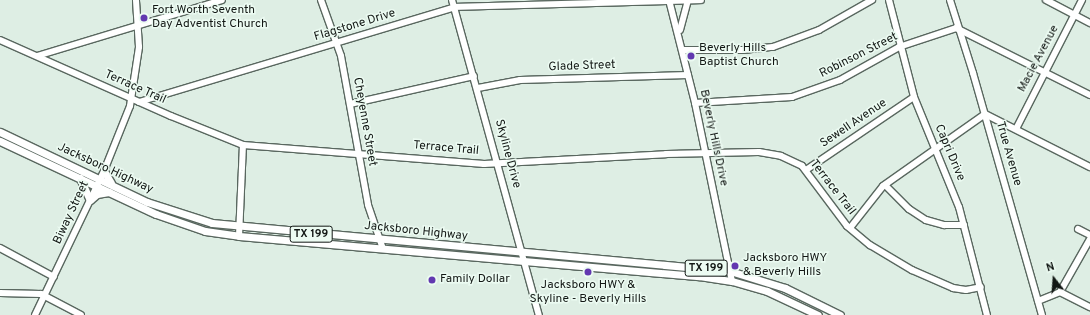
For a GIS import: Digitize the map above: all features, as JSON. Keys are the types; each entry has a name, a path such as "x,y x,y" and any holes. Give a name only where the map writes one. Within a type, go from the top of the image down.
{"main road":[{"name":"Jacksboro Highway","path":"0,132 98,182 192,227 239,236 732,281 767,291 818,315"},
{"name":"Jacksboro Highway","path":"0,142 80,178 98,182"},
{"path":"30,155 33,148"},
{"path":"80,178 90,200 97,194 111,188 104,171"},
{"name":"Jacksboro Highway","path":"111,188 194,219 321,235 632,261 730,271 785,288 840,315"},
{"path":"320,243 321,235"},
{"path":"630,271 632,261"}],"street":[{"name":"Biway Street","path":"35,315 104,171 132,98 136,74 139,26 136,0"},
{"path":"37,56 222,0"},
{"name":"Cheyenne Street","path":"321,0 338,43 368,205 383,249"},
{"name":"Skyline Drive","path":"452,0 499,163 539,315"},
{"name":"Flagstone Drive","path":"139,102 454,7 701,0"},
{"path":"683,50 743,50 773,47 820,30 872,0"},
{"name":"Capri Drive","path":"889,0 899,47 914,97 964,225 987,315"},
{"name":"True Avenue","path":"950,0 960,28 1042,315"},
{"path":"1046,0 1090,23"},
{"name":"Macie Avenue","path":"1016,129 1044,71 1082,0"},
{"name":"Beverly Hills Drive","path":"669,1 679,32 695,103 732,281"},
{"path":"679,32 688,1"},
{"path":"960,28 1090,95"},
{"name":"Robinson Street","path":"695,103 792,97 840,80 899,47 950,29 960,28"},
{"name":"Terrace Trail","path":"0,40 139,102 243,145 499,163 666,154 705,155 766,153 790,158 806,170 850,228 870,246 912,270 953,288 966,290 980,287"},
{"name":"Glade Street","path":"478,88 520,80 688,75"},
{"path":"350,104 474,76"},
{"name":"Sewell Avenue","path":"806,170 914,97"},
{"path":"850,228 866,204 885,185 985,114 1090,167"},
{"path":"239,236 243,145"},
{"path":"885,185 908,209 922,218 936,224 964,225"},
{"path":"1078,229 1090,235"},
{"path":"1038,301 1060,292 1090,239"},
{"path":"0,248 54,277"},
{"path":"1060,292 1090,307"},
{"path":"0,293 36,293 81,315"}],"place":[{"name":"Fort Worth Seventh Day Adventist Church","path":"144,18"},
{"name":"Beverly Hills Baptist Church","path":"691,56"},
{"name":"Jacksboro HWY & Beverly Hills","path":"735,266"},
{"name":"Jacksboro HWY & Skyline - Beverly Hills","path":"588,272"},
{"name":"Family Dollar","path":"432,280"}]}
